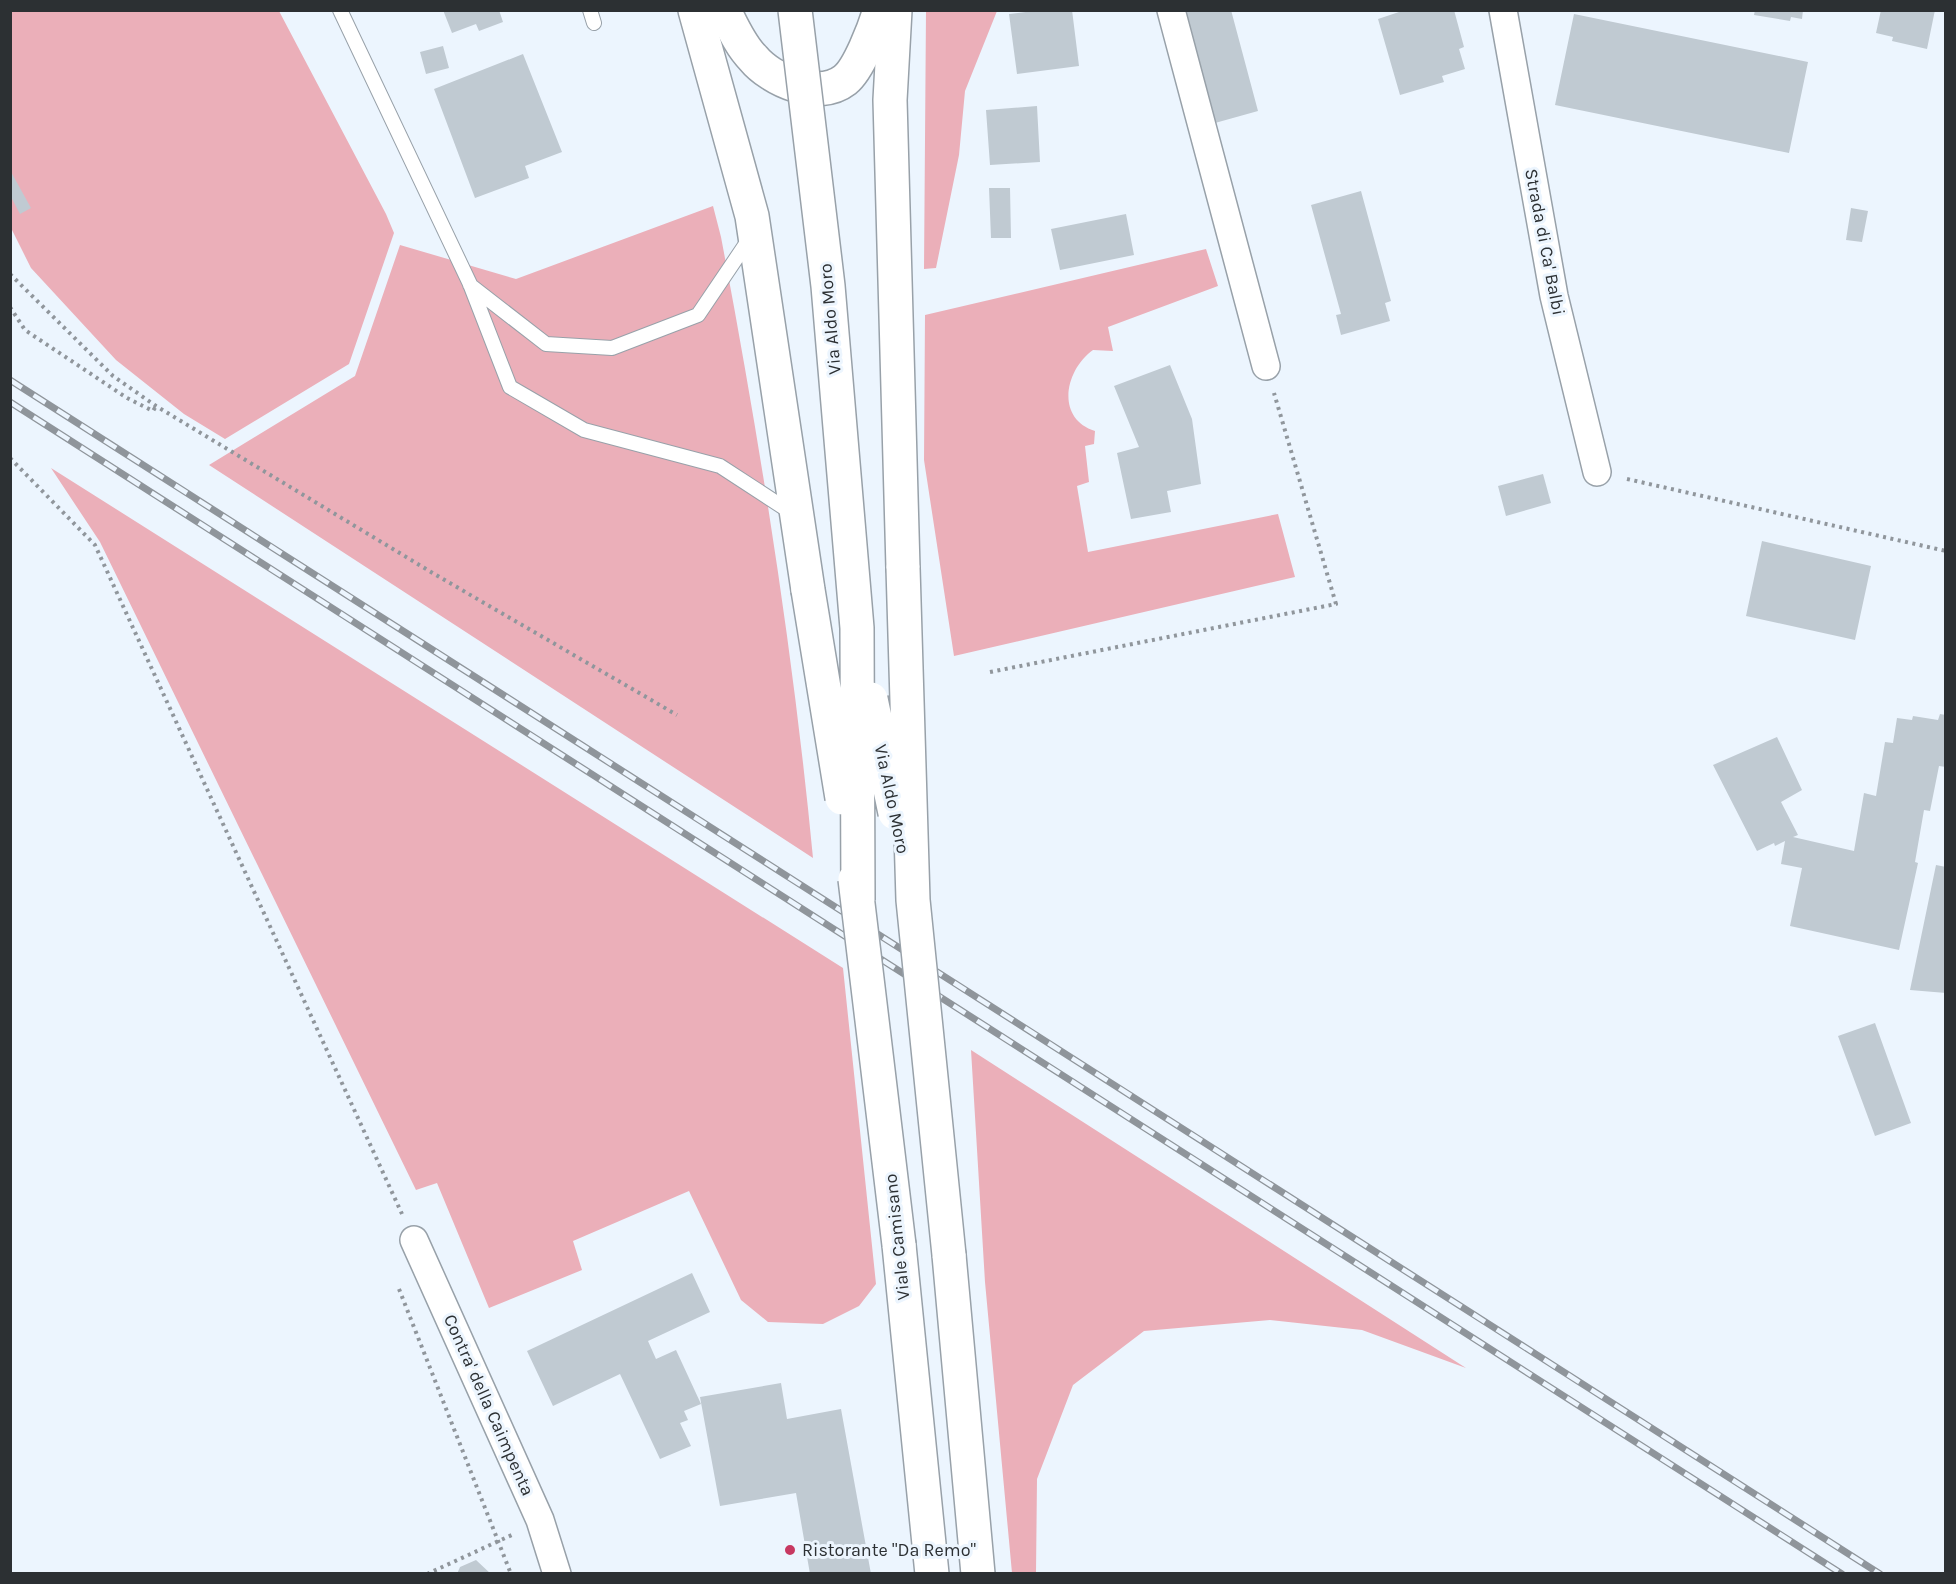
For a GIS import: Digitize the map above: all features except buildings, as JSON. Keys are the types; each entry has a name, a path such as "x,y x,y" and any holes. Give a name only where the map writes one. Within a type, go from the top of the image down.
{"main road":[{"path":"695,10 728,121 754,232 796,515 858,900"},
{"path":"724,10 746,49 759,65 778,78 814,89 835,85 846,80 862,54 880,10"},
{"name":"Via Aldo Moro","path":"795,10 828,286 857,628 858,900"},
{"path":"896,10 890,100 913,900 978,1574"},
{"name":"Via Aldo Moro","path":"857,628 913,900"},
{"name":"Viale Camisano","path":"858,900 899,1245 932,1574"}],"street":[{"path":"1172,10 1266,366"},
{"name":"Strada di Ca' Balbi","path":"1503,10 1554,296 1596,472"},
{"name":"Contra' della Caimpenta","path":"414,1240 540,1520 557,1574"}],"lane":[{"path":"340,10 470,284 510,387 584,430 720,466 796,515"},
{"path":"470,284 546,344 612,348 698,315 754,232"}],"path":[{"path":"10,274 113,376 156,406 436,575 677,715"},
{"path":"10,307 25,330 127,398 153,411 156,406"},
{"path":"990,672 1336,604 1266,366"},
{"path":"10,458 95,545 414,1240 391,1268 511,1574"},
{"path":"1596,472 1946,551"},
{"path":"427,1574 540,1520"}],"shaded area":[{"path":"10,11 279,11 394,233 349,364 225,439 184,414 116,360 31,268 11,228"},
{"path":"926,11 997,11 965,91 959,155 936,268 924,269"},
{"path":"713,206 735,314 774,546 796,702 813,858 209,465 355,376 400,245 516,279"},
{"path":"1206,249 1218,286 1108,327 1113,351 1093,350 1083,359 1071,381 1068,393 1069,405 1074,416 1082,425 1095,431 1094,444 1085,446 1089,482 1077,486 1088,552 1278,514 1295,577 954,656 924,460 925,315"},
{"path":"51,468 843,968 876,1284 859,1306 823,1324 768,1322 741,1300 689,1191 573,1241 582,1270 489,1308 437,1183 416,1190 100,542"},
{"path":"971,1050 1466,1368 1362,1330 1270,1320 1144,1331 1073,1385 1037,1479 1036,1573 1012,1573 985,1282"}],"railway":[{"path":"10,380 1880,1574"},
{"path":"10,402 1842,1574"}],"place":[{"name":"Ristorante \"Da Remo\"","path":"790,1550"}]}
